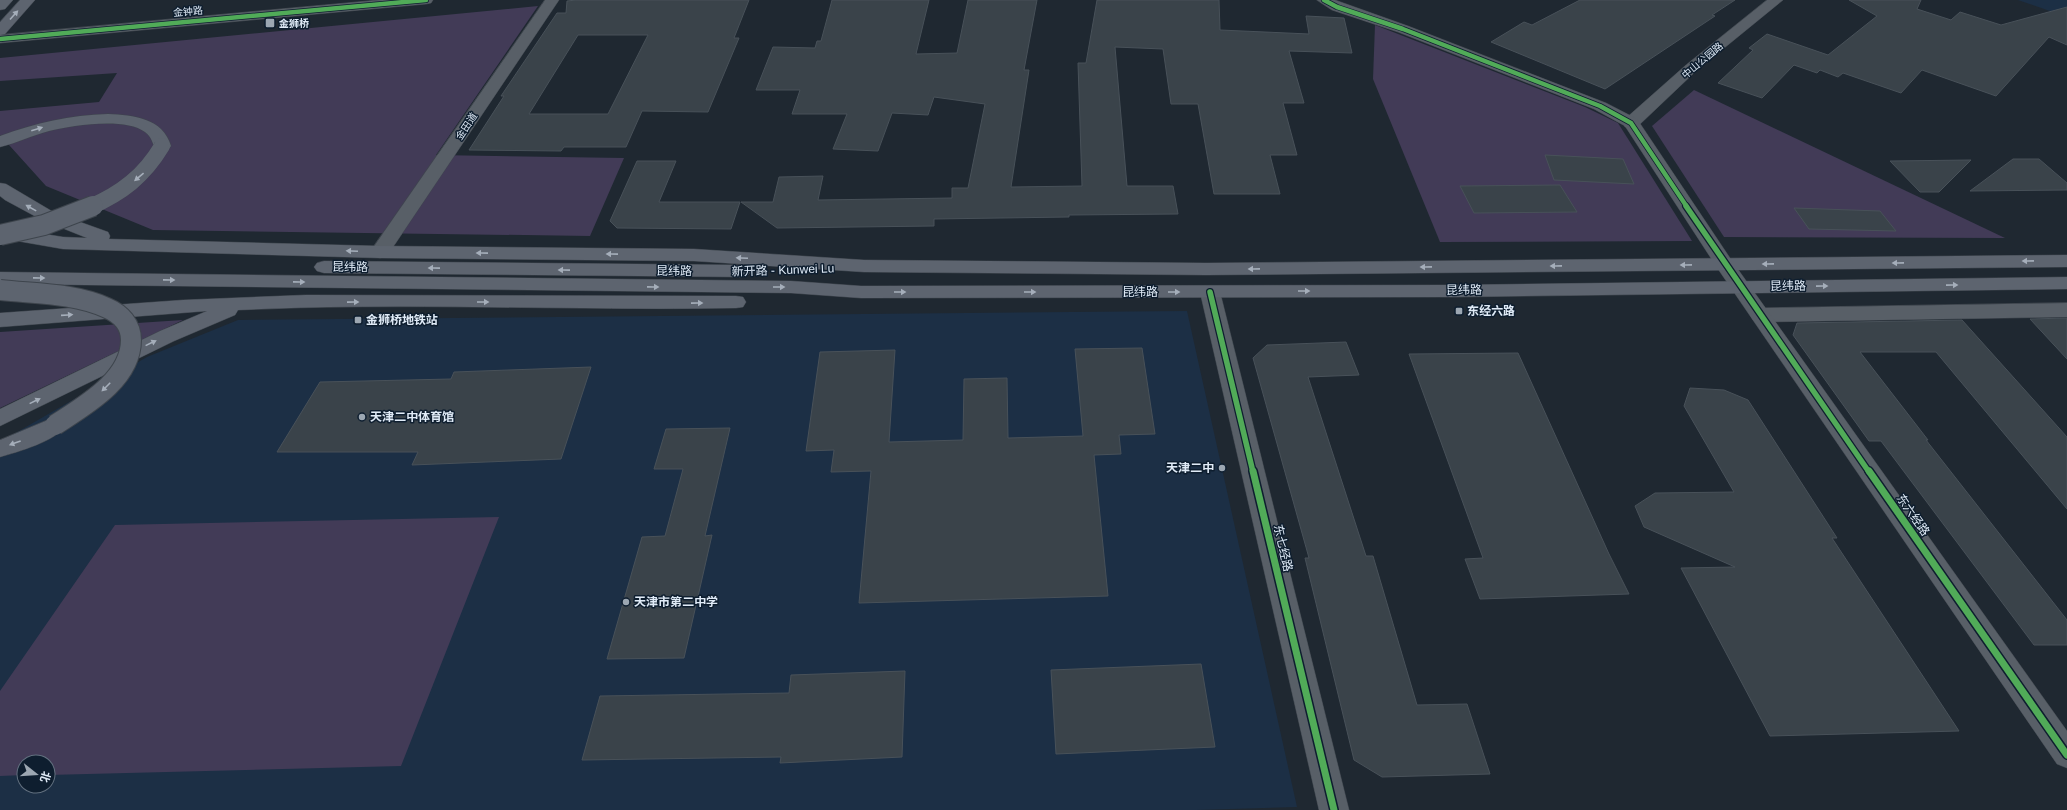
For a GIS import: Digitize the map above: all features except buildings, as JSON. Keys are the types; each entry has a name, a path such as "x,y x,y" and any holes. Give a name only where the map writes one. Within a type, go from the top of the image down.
{"main road":[{"path":"0,6 6,0"},
{"path":"0,31 28,0"},
{"path":"0,142 53,124 104,118 140,123 158,134 162,146 157,157 148,170 116,194 52,222 0,234"},
{"path":"0,188 46,216 77,230 133,244"},
{"path":"0,234 63,243 380,252 694,255 864,266"},
{"name":"昆纬路","path":"864,266 1214,269 2067,261"},
{"name":"昆纬路","path":"0,263 699,280"},
{"name":"新开路 - Kunwei Lu","path":"699,280 864,266"},
{"name":"昆纬路","path":"0,278 699,280"},
{"name":"新开路 - Kunwei Lu","path":"699,280 861,292"},
{"name":"昆纬路","path":"861,292 1210,292 2067,283"},
{"path":"0,290 78,299 103,306 122,317 130,328 132,341 127,359 120,371 98,395 55,425 28,439 0,449"},
{"path":"0,320 244,303 374,301 668,304 782,301 861,292"},
{"path":"0,418 167,336 244,303"}],"street":[{"name":"金钟路","path":"0,38 426,0"},
{"name":"金田道","path":"380,252 552,0"},
{"path":"1324,0 1337,7 1402,29 1600,106 1631,123"},
{"name":"中山公园路","path":"1631,123 1691,68 1776,0"},
{"name":"东六经路","path":"1631,123 1725,265 2067,755"},
{"name":"东七经路","path":"1210,292 1334,810"},
{"path":"1760,315 2067,310"}],"shaded area":[{"path":"2018,0 2067,0 2067,17"},
{"path":"538,6 436,155 624,158 590,236 153,230 46,186 0,135 0,111 99,102 117,73 0,81 0,58"},
{"path":"1375,25 1585,107 1618,123 1692,241 1440,242 1373,79"},
{"path":"1694,90 2005,238 1724,237 1652,126"},
{"name":"天津市第二中学","path":"1187,311 1297,807 1197,810 0,810 0,442 147,357 238,320"},
{"path":"183,320 25,396 0,408 0,332"},
{"path":"499,517 401,766 56,775 56,754 16,754 16,775 0,776 0,691 115,525"}],"cycle path":[{"path":"0,39 426,0"},
{"path":"1324,0 1337,7 1403,29 1600,106 1631,123 1725,265 2067,755"},
{"path":"1210,292 1334,810"}],"place":[{"name":"金狮桥","path":"270,23"},
{"name":"东经六路","path":"1459,311"},
{"name":"金狮桥地铁站","path":"358,320"},
{"name":"天津二中体育馆","path":"362,417"},
{"name":"天津二中","path":"1222,468"},
{"name":"天津市第二中学","path":"626,602"}]}
